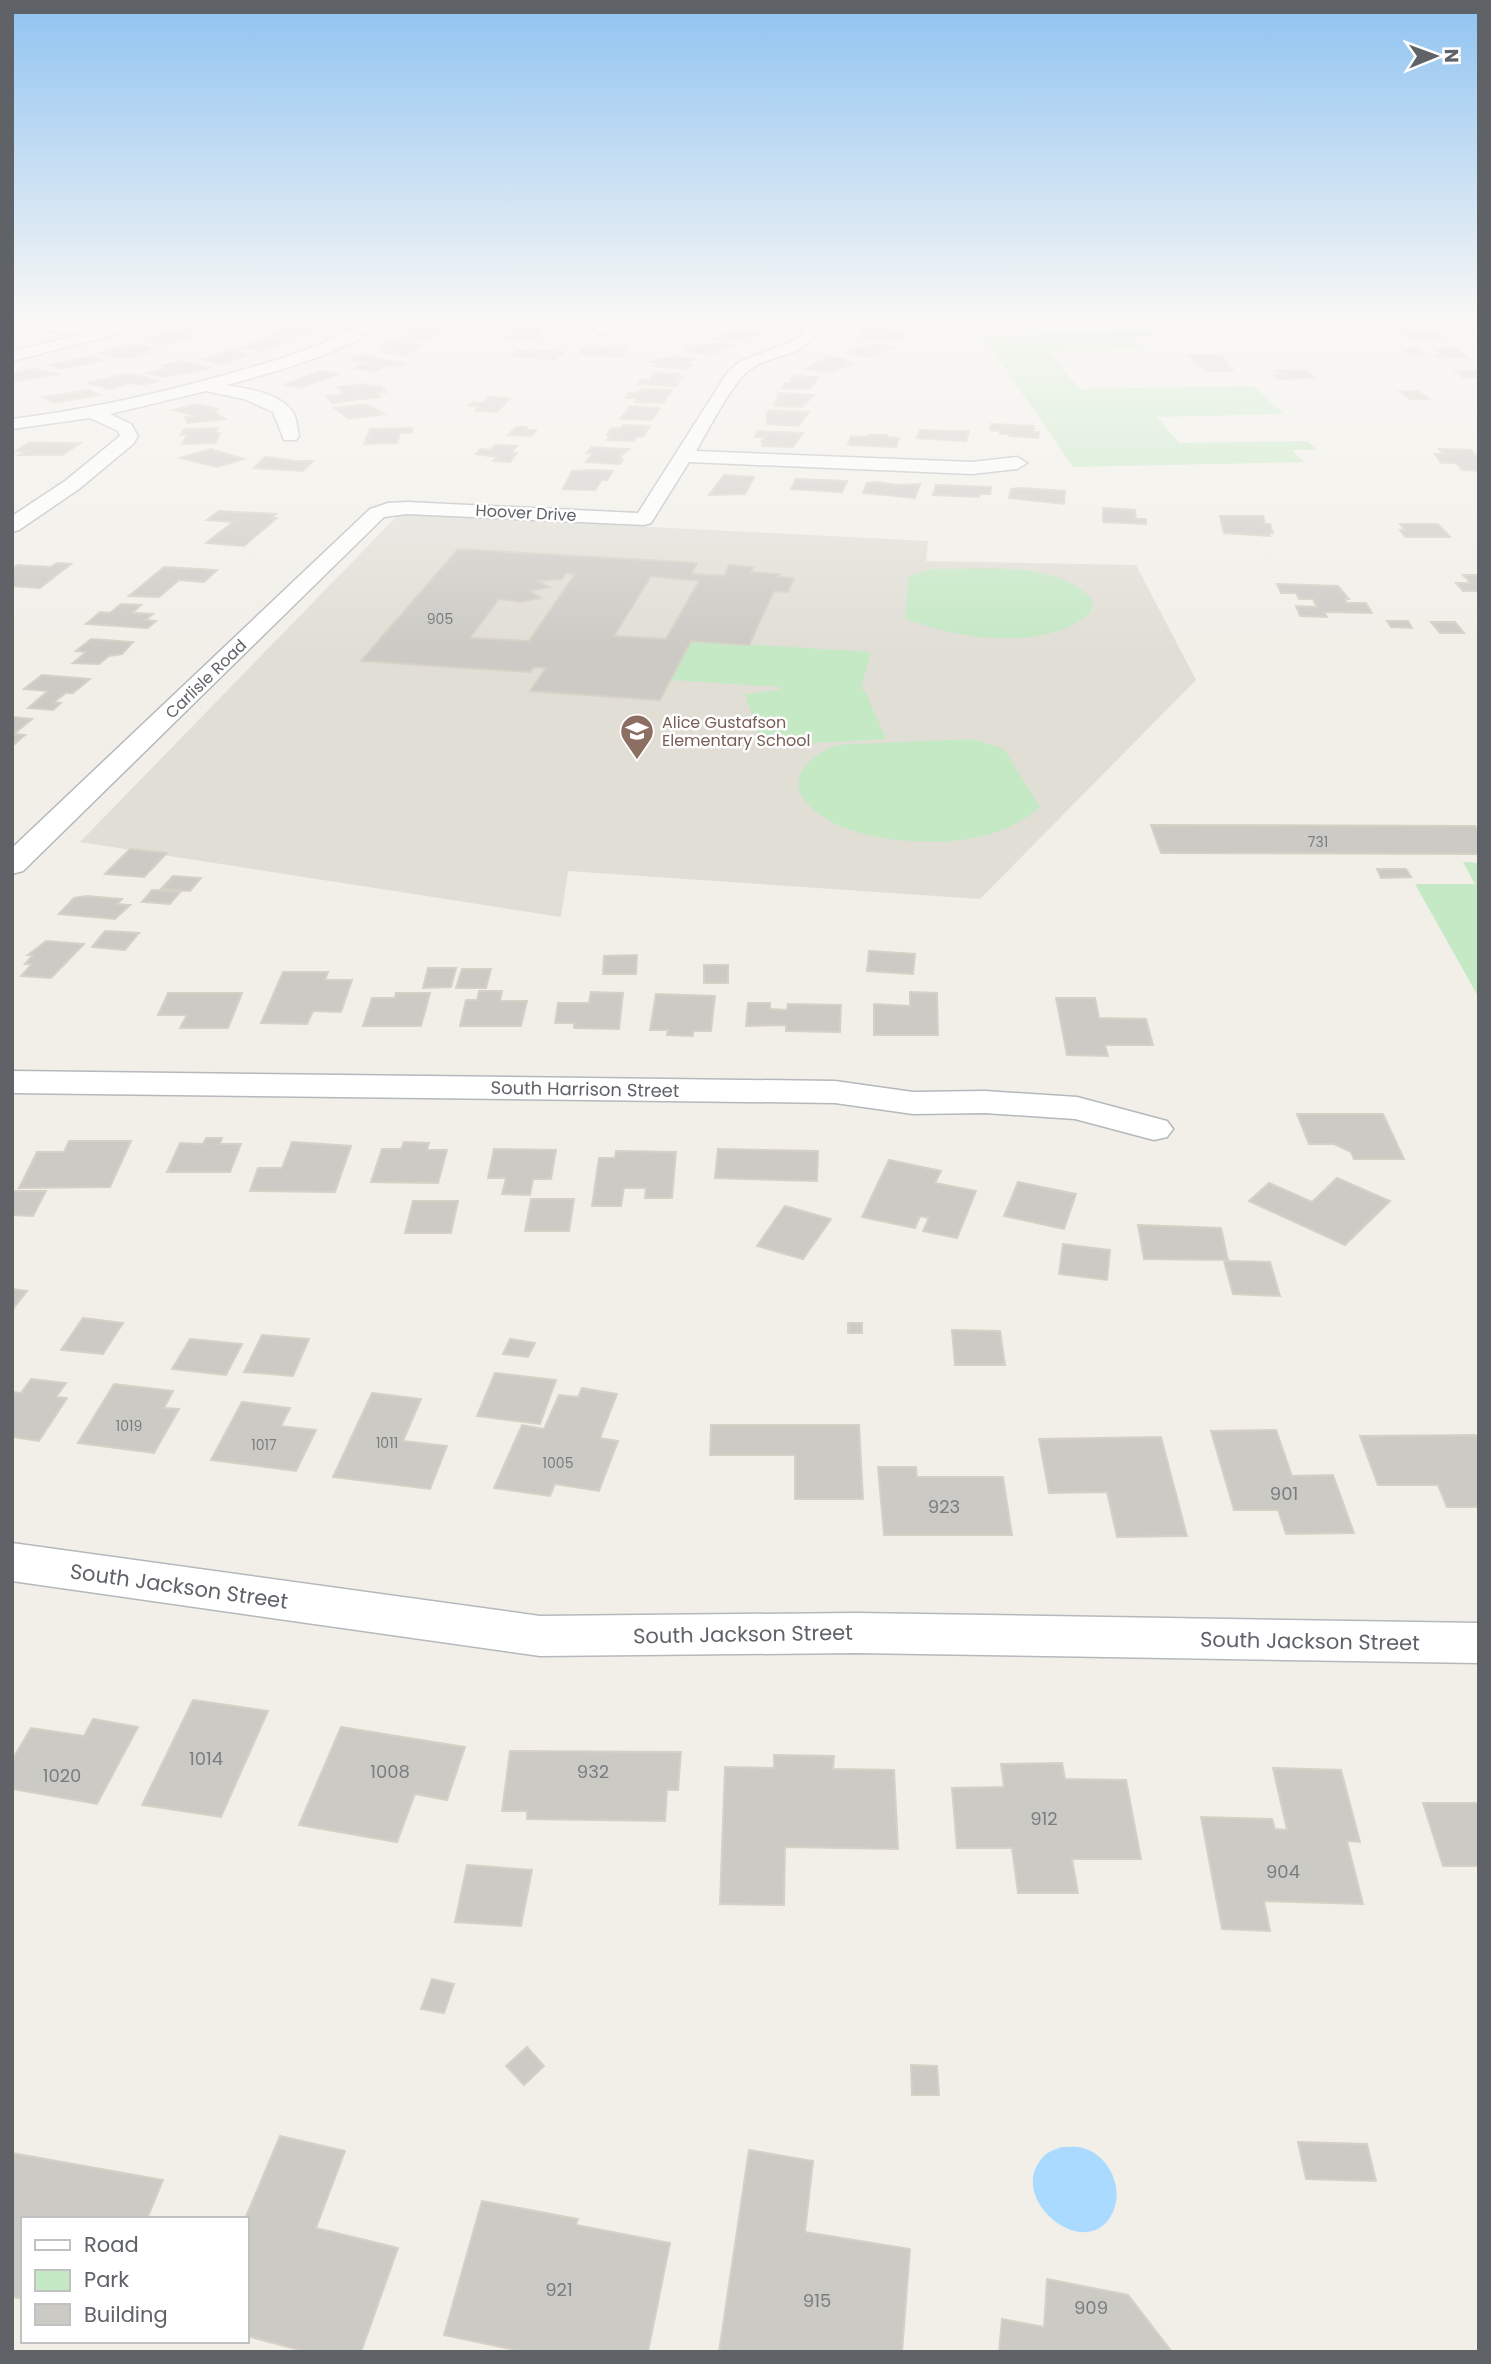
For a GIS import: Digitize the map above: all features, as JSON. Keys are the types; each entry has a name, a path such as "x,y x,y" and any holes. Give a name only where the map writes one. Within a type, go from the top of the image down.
{"street":[{"path":"12,526 72,485 126,440 129,436 126,429"},
{"path":"288,429 290,436"},
{"path":"701,429 684,456 972,468 1017,463"},
{"name":"Hoover Drive","path":"407,508 644,519 684,456"},
{"name":"Carlisle Road","path":"12,865 377,513 388,509 407,508"},
{"name":"South Harrison Street","path":"12,1082 835,1091 913,1103 985,1101 1077,1108 1154,1129"},
{"name":"South Jackson Street","path":"12,1562 540,1636 856,1633 1479,1643"}],"shaded area":[{"name":"Alice Gustafson Elementary School","path":"399,514 928,541 926,561 1136,565 1196,680 980,899 568,871 561,917 80,842"}],"green space":[{"path":"1047,429 1167,429 1179,443 1307,441 1317,450 1292,450 1304,462 1073,467"},
{"path":"995,568 1061,578 1079,588 1093,601 1091,613 1072,625 1026,638 975,636 926,626 905,618 909,576 931,569"},
{"path":"691,641 871,652 861,689 865,691 886,739 762,746 745,694 780,690 781,687 672,680"},
{"path":"972,739 1004,749 1040,807 1010,827 988,835 934,842 871,836 832,822 816,811 799,790 799,777 806,765 820,753 838,745"},
{"path":"1463,862 1479,863 1479,998 1415,884 1475,884"}],"water":[{"path":"1062,2147 1081,2147 1092,2152 1107,2165 1112,2174 1117,2193 1116,2203 1113,2212 1101,2227 1086,2232 1070,2229 1054,2220 1041,2207 1034,2191 1034,2174 1045,2155"}],"building":[{"path":"184,429 217,429 216,433 220,433 215,443 182,444 187,435 180,435"},
{"path":"370,429 413,429 412,433 400,433 397,443 364,444 367,437 372,437 368,435"},
{"path":"514,429 536,430 532,436 508,435"},
{"path":"610,429 648,429 643,437 636,436 634,441 607,440 610,435 607,435"},
{"path":"1033,429 1033,432 1039,432 1038,438 1009,436 1010,434 990,430"},
{"path":"920,430 969,431 966,441 917,438"},
{"path":"758,431 803,433 793,447 762,446 761,442 765,437 755,437"},
{"path":"851,436 899,438 896,447 848,445"},
{"path":"29,442 80,443 63,455 19,455 25,451 16,451"},
{"path":"495,445 517,446 511,453 517,453 510,462 493,461 497,457 476,454 481,449 491,450"},
{"path":"592,447 629,449 621,456 620,459 623,459 620,464 586,462 593,453 587,453"},
{"path":"211,449 244,459 217,467 180,458"},
{"path":"1439,449 1471,450 1479,459 1479,471 1462,470 1456,463 1441,463 1435,454 1443,454"},
{"path":"265,457 313,461 303,471 254,468"},
{"path":"572,471 613,471 595,490 563,489"},
{"path":"724,475 754,477 745,494 709,495"},
{"path":"796,479 847,481 842,492 791,489"},
{"path":"867,483 920,484 915,498 863,493"},
{"path":"936,485 991,487 990,494 979,494 979,497 933,495"},
{"path":"1011,489 1065,491 1064,504 1009,498"},
{"path":"1103,508 1135,510 1136,519 1146,519 1146,524 1103,522"},
{"path":"219,511 276,514 272,518 277,518 244,546 206,543 233,522 207,520"},
{"path":"1220,516 1263,516 1265,524 1270,524 1273,533 1269,533 1270,536 1224,533"},
{"path":"1400,524 1438,524 1450,537 1405,537 1400,530 1405,530"},
{"path":"458,549 697,563 692,574 724,576 729,565 754,567 751,572 794,578 788,592 774,591 749,645 691,641 660,700 530,691 546,668 534,667 530,672 361,661","holes":["566,573 575,574 529,641 470,638 499,599 520,602 541,598 530,591 549,587 538,581 562,579","651,576 699,581 666,639 614,636"]},
{"path":"57,563 71,564 40,588 12,586 12,576 17,574 12,574 12,569 18,565 51,567"},
{"path":"164,567 217,570 204,582 179,580 159,597 129,596"},
{"path":"1463,575 1479,575 1479,591 1463,591 1456,583 1471,583"},
{"path":"1277,584 1338,586 1349,599 1345,599 1347,603 1366,603 1372,613 1324,612 1327,617 1300,616 1296,606 1317,607 1313,599 1299,599 1296,593 1281,593"},
{"path":"121,604 141,605 132,613 153,614 146,620 156,621 148,628 86,624 100,612 110,613"},
{"path":"1387,621 1408,621 1412,628 1391,627"},
{"path":"1431,622 1455,622 1464,633 1440,633"},
{"path":"91,639 133,642 122,654 109,656 99,664 73,663 86,652 76,651"},
{"path":"42,675 90,679 73,693 66,693 54,702 61,703 53,710 28,708 48,691 24,689"},
{"path":"12,717 32,719 14,734 25,735 12,746"},
{"path":"1151,825 1475,826 1479,832 1479,854 1161,853"},
{"path":"130,849 167,853 144,877 105,874"},
{"path":"1377,869 1406,869 1411,877 1381,878"},
{"path":"173,876 201,878 190,891 161,889"},
{"path":"152,890 180,892 170,904 142,902"},
{"path":"86,896 122,899 117,904 130,905 115,919 59,914 74,898"},
{"path":"105,931 139,933 125,950 92,947"},
{"path":"46,941 84,944 51,978 21,976 32,964 25,964 33,955 28,955"},
{"path":"869,951 915,954 913,974 867,971"},
{"path":"637,955 636,974 603,974 604,956"},
{"path":"704,965 728,965 728,983 704,983"},
{"path":"428,968 456,968 451,987 423,988"},
{"path":"462,969 491,969 486,988 456,988"},
{"path":"283,972 328,972 325,980 352,980 341,1012 313,1011 307,1024 261,1023"},
{"path":"479,991 502,991 500,1001 527,1001 521,1026 460,1026 466,1000 477,1000"},
{"path":"591,992 623,993 619,1029 574,1028 574,1023 555,1023 558,1003 589,1003"},
{"path":"910,992 937,993 938,1035 874,1035 874,1004 910,1006"},
{"path":"168,993 242,993 228,1028 180,1028 187,1015 158,1015"},
{"path":"396,993 430,993 421,1026 363,1026 372,998 395,998"},
{"path":"656,994 715,996 711,1031 693,1031 693,1036 667,1035 668,1030 650,1030"},
{"path":"1056,998 1095,998 1099,1018 1146,1019 1153,1045 1105,1045 1108,1056 1067,1055"},
{"path":"748,1003 770,1003 770,1009 787,1010 788,1004 841,1005 840,1032 786,1031 786,1025 746,1026"},
{"path":"1297,1114 1383,1114 1404,1159 1354,1159 1351,1152 1334,1144 1309,1144"},
{"path":"206,1138 222,1138 220,1144 241,1144 230,1172 167,1172 180,1143 203,1144"},
{"path":"69,1141 131,1141 110,1187 19,1188 37,1152 64,1152"},
{"path":"292,1142 351,1146 335,1192 250,1191 258,1168 282,1168"},
{"path":"404,1142 429,1143 427,1150 447,1150 438,1183 371,1182 382,1149 401,1149"},
{"path":"494,1149 556,1150 551,1179 533,1179 530,1195 502,1194 506,1178 488,1178"},
{"path":"718,1149 818,1151 817,1181 715,1178"},
{"path":"616,1151 676,1152 672,1198 645,1198 646,1188 624,1188 621,1206 592,1206 599,1158 615,1158"},
{"path":"889,1160 941,1171 935,1183 976,1191 957,1238 923,1231 929,1218 920,1216 915,1228 862,1217"},
{"path":"1337,1178 1390,1201 1345,1245 1249,1201 1269,1183 1312,1202"},
{"path":"1018,1182 1076,1194 1064,1229 1004,1216"},
{"path":"12,1191 46,1191 33,1216 12,1215"},
{"path":"531,1199 574,1199 569,1231 525,1231"},
{"path":"413,1201 458,1201 451,1233 405,1233"},
{"path":"785,1206 831,1219 803,1259 757,1246"},
{"path":"1138,1225 1221,1228 1228,1260 1144,1259"},
{"path":"1063,1244 1110,1250 1107,1280 1059,1274"},
{"path":"1224,1261 1270,1262 1280,1296 1233,1294"},
{"path":"12,1289 27,1291 12,1310"},
{"path":"83,1318 123,1323 103,1354 61,1350"},
{"path":"848,1323 862,1323 862,1333 848,1333"},
{"path":"952,1330 1000,1331 1005,1365 955,1365"},
{"path":"262,1335 309,1339 293,1376 244,1372"},
{"path":"190,1339 242,1344 226,1375 172,1369"},
{"path":"510,1339 535,1343 528,1357 503,1354"},
{"path":"495,1373 556,1380 540,1424 477,1416"},
{"path":"31,1379 66,1383 56,1397 67,1398 39,1441 12,1437 12,1392 21,1393"},
{"path":"114,1384 173,1391 164,1408 179,1409 154,1453 78,1443"},
{"path":"582,1388 617,1394 600,1438 618,1441 599,1491 555,1484 550,1496 494,1488 522,1425 544,1429 559,1395 578,1397"},
{"path":"372,1393 421,1399 403,1441 447,1446 430,1489 333,1477"},
{"path":"242,1402 290,1408 281,1426 316,1430 296,1471 211,1460"},
{"path":"711,1425 859,1425 863,1499 795,1499 795,1455 710,1455"},
{"path":"1276,1430 1292,1476 1333,1475 1354,1533 1286,1534 1278,1510 1234,1510 1211,1431"},
{"path":"1479,1435 1479,1507 1447,1507 1438,1485 1378,1485 1360,1436"},
{"path":"1161,1437 1187,1536 1117,1537 1107,1492 1049,1493 1039,1439"},
{"path":"878,1467 916,1467 917,1477 1003,1477 1012,1535 884,1535"},
{"path":"193,1700 268,1711 221,1817 142,1805"},
{"path":"93,1719 138,1727 97,1804 12,1789 12,1760 31,1728 84,1736"},
{"path":"341,1727 465,1747 447,1800 415,1794 397,1842 299,1825"},
{"path":"510,1751 681,1752 678,1790 667,1790 665,1821 527,1819 527,1811 502,1811"},
{"path":"774,1755 834,1756 833,1769 894,1770 898,1849 785,1847 784,1905 720,1904 725,1767 774,1768"},
{"path":"1062,1763 1065,1779 1126,1780 1141,1859 1072,1859 1078,1893 1018,1893 1012,1848 957,1848 952,1788 1004,1787 1001,1764"},
{"path":"1273,1768 1341,1770 1360,1842 1347,1841 1363,1904 1264,1901 1270,1931 1222,1929 1201,1817 1272,1819 1275,1829 1287,1830"},
{"path":"1423,1803 1479,1803 1479,1866 1443,1866"},
{"path":"467,1865 532,1870 521,1926 455,1922"},
{"path":"432,1979 454,1984 444,2013 421,2009"},
{"path":"527,2047 544,2066 524,2085 506,2066"},
{"path":"911,2065 937,2066 939,2095 912,2095"},
{"path":"280,2136 345,2151 316,2228 398,2248 361,2352 307,2352 248,2336 248,2217 246,2217"},
{"path":"1298,2142 1367,2144 1376,2181 1306,2179"},
{"path":"749,2150 813,2161 805,2232 910,2249 902,2352 719,2352"},
{"path":"12,2153 163,2180 148,2217 21,2217 21,2299 12,2297"},
{"path":"482,2201 578,2219 576,2225 670,2243 648,2352 524,2352 444,2335"},
{"path":"1047,2279 1128,2295 1172,2352 999,2352 1002,2319 1044,2327"}],"place":[{"name":"Alice Gustafson Elementary School","path":"637,761"}]}
